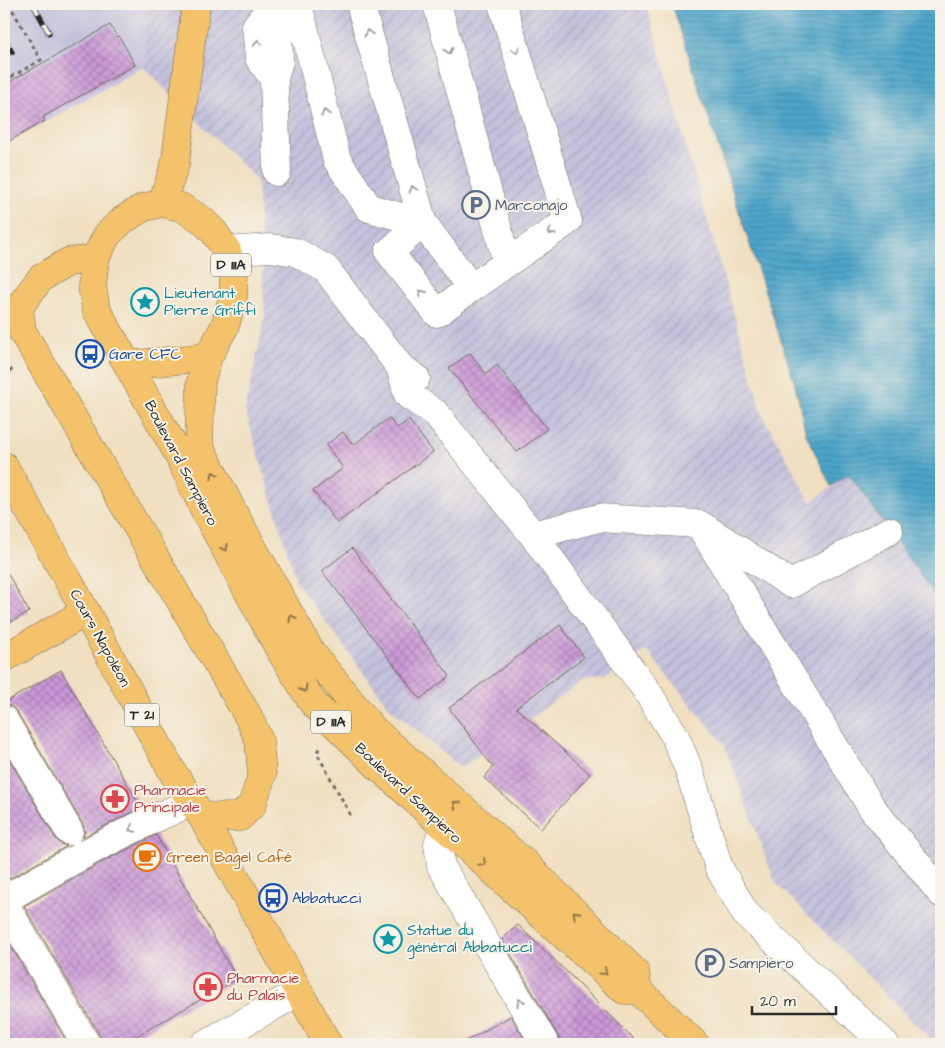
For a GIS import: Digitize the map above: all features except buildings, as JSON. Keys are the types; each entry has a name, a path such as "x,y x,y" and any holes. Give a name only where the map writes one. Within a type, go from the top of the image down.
{"main road":[{"path":"162,204 175,165 196,4"},
{"name":"D 111A","path":"128,366 96,309 92,286 95,259 107,235 123,220 142,208 162,204 181,208 202,220 214,232 227,251 234,274 233,298 225,326 208,358"},
{"path":"95,259 68,262 40,278 19,307 22,331 248,716 259,740 262,775 252,805 240,817 197,810"},
{"path":"128,366 208,358"},
{"name":"Boulevard Sampiero","path":"208,358 201,381 199,445 233,512 311,652 373,729 527,865 636,972 638,990 683,1041"},
{"name":"Boulevard Sampiero","path":"128,366 177,452 206,513 279,649 313,703 332,723 624,990 638,990"},
{"name":"Cours Napoléon","path":"4,466 172,770 197,810 328,1044"},
{"path":"4,658 86,612"}],"street":[{"path":"298,4 337,160 369,208 423,222"},
{"path":"360,4 423,222 471,288"},
{"path":"437,4 507,263"},
{"path":"423,222 389,252 437,313 568,221 502,4"},
{"path":"271,6 256,26 259,58 274,79 277,172"},
{"path":"227,251 270,248 296,252 326,269 400,367 408,395 435,413 533,535 647,691 675,736 689,770 719,868 745,913 885,1044"},
{"path":"533,535 599,518 699,524 791,584 889,531"},
{"path":"699,524 872,808 941,893"},
{"path":"4,720 69,831"},
{"path":"86,1044 4,902 83,854 157,817 197,810"},
{"path":"444,826 438,844 440,866 545,1044"},
{"path":"205,1044 299,992"}],"path":[{"path":"5,79 40,60 9,4"},
{"path":"332,723 316,752 350,816"}],"shaded area":[{"path":"4,4 148,4 143,67 4,145"},
{"path":"148,4 646,4 763,416 811,502 849,474 941,604 941,1044 935,1044 775,882 724,744 646,650 605,679 582,681 461,768 389,707 297,583 245,410 265,316 257,180 143,67"}],"water":[{"path":"672,4 941,4 941,604 849,474 831,486 806,434 795,384"}],"railway":[{"path":"33,4 49,33"},
{"path":"4,38 12,52"}],"place":[{"name":"Marconajo","path":"476,205"},
{"name":"Lieutenant Pierre Griffi","path":"145,302"},
{"name":"Gare CFC","path":"90,354"},
{"name":"Pharmacie Principale","path":"115,799"},
{"name":"Green Bagel Café","path":"147,857"},
{"name":"Abbatucci","path":"273,898"},
{"name":"Statue du général Abbatucci","path":"388,939"},
{"name":"Sampiero","path":"710,963"},
{"name":"Pharmacie du Palais","path":"208,987"}]}
